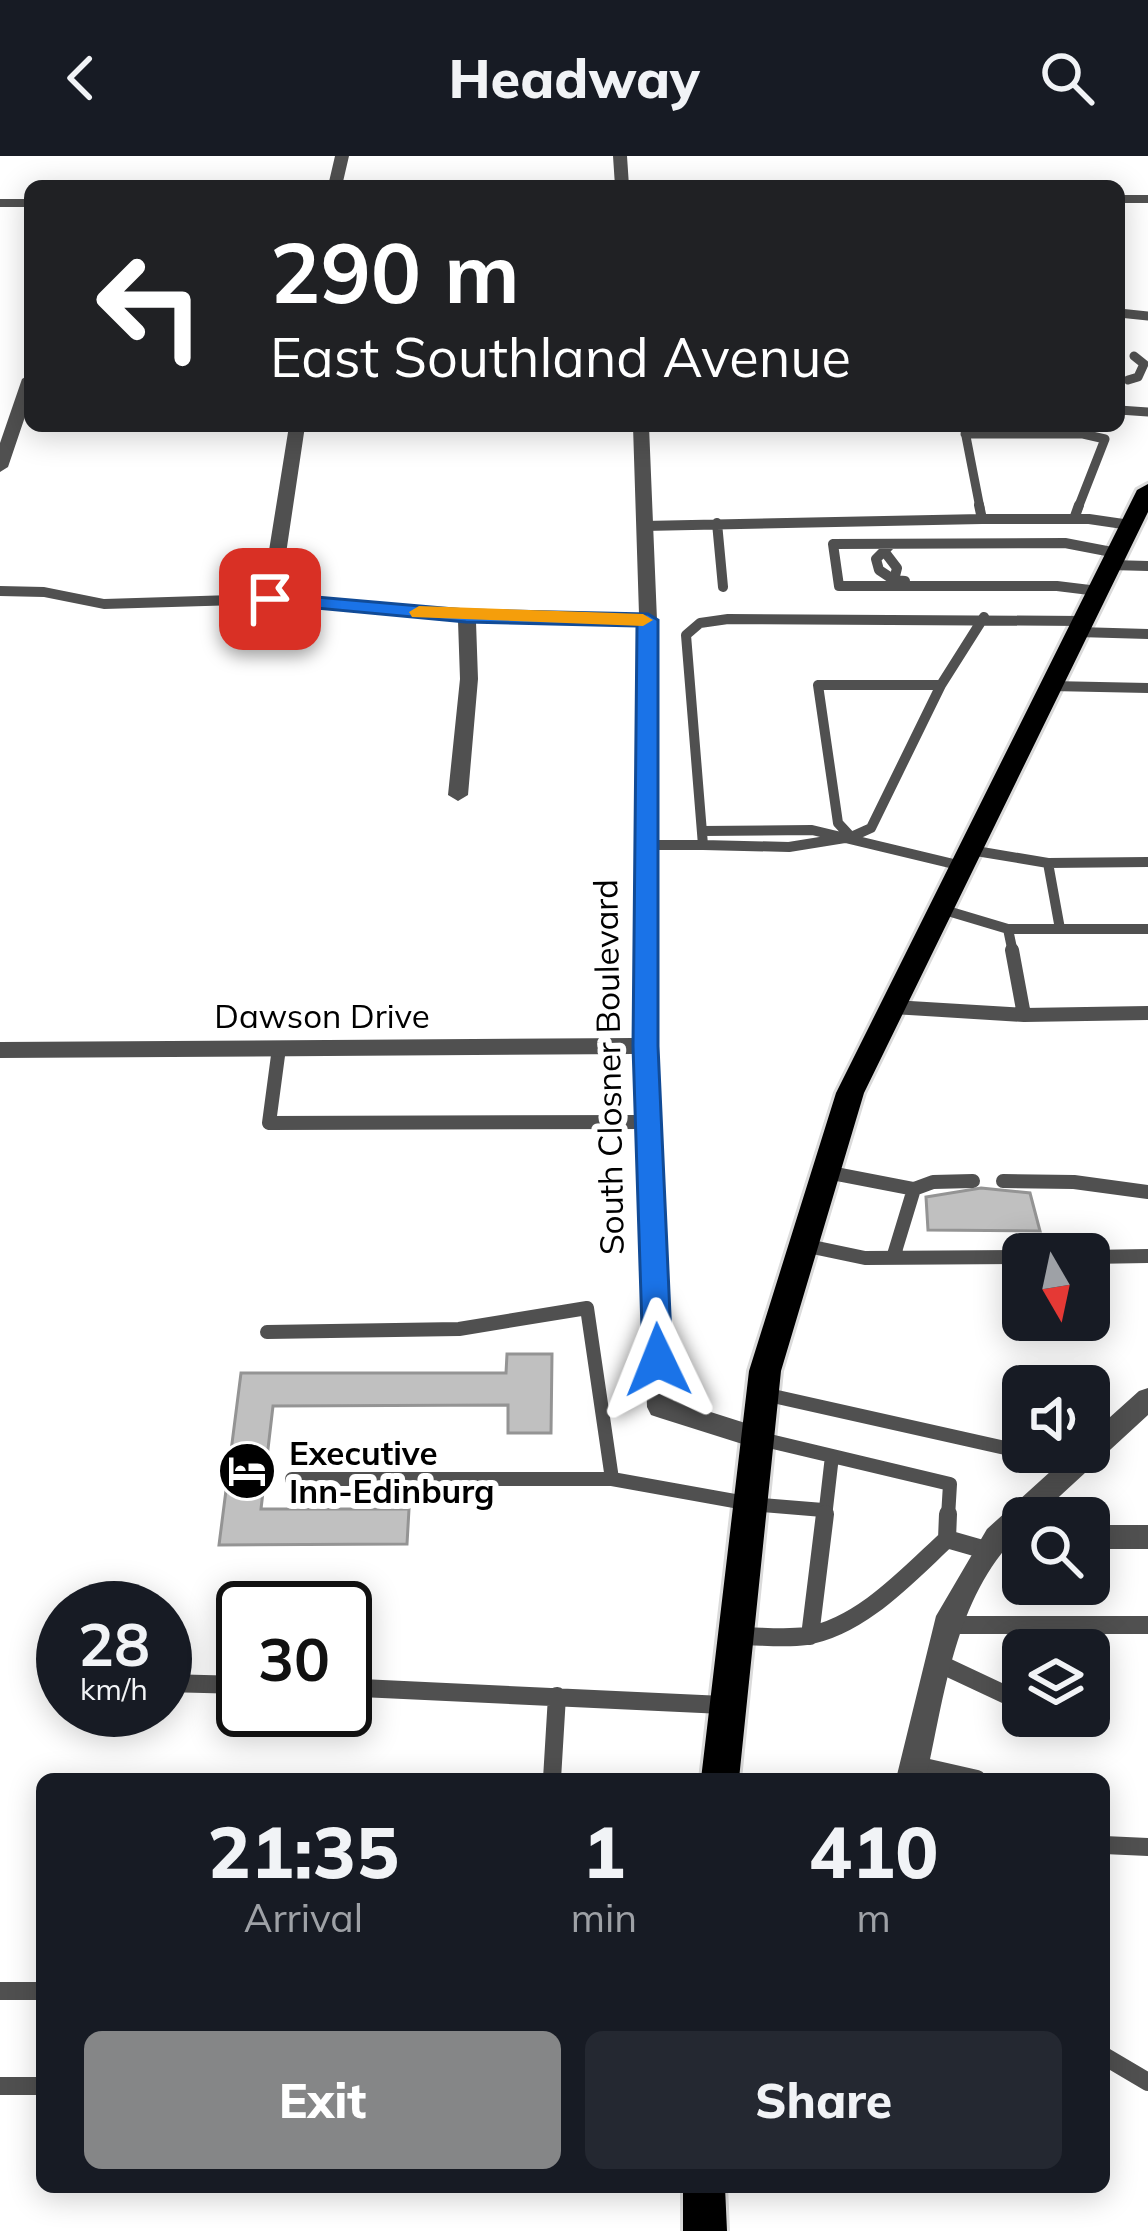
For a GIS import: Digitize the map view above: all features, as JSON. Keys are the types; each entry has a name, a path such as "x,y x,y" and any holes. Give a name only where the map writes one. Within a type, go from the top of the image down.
{"main road":[{"path":"722,1773 761,1394 850,1093 1108,570 1137,524 1148,490"},
{"path":"704,2193 705,2231"}],"street":[{"path":"0,467 24,397"},
{"path":"270,599 296,432"},
{"name":"South Closner Boulevard","path":"641,432 648,620 645,1046 660,1407 755,1438"},
{"path":"0,591 44,592 104,604 270,599 466,616 648,620"},
{"path":"458,794 469,679 466,616"},
{"name":"Dawson Drive","path":"0,1049 645,1046"},
{"path":"1110,1434 1148,1399"},
{"path":"1046,1497 1069,1473"},
{"path":"1110,1537 1148,1537"},
{"path":"911,1771 946,1625 1002,1543"}],"lane":[{"path":"1128,380 1138,377 1144,364 1134,356"},
{"path":"964,432 982,519"},
{"path":"1024,432 1105,439 1074,519"},
{"path":"644,526 982,519 1137,524"},
{"path":"831,522 839,586 1020,586 1148,566"},
{"path":"717,523 723,587"},
{"path":"833,544 1065,543 1108,570"},
{"path":"888,547 897,568 894,580 1020,586"},
{"path":"852,838 871,828 941,685 984,617"},
{"path":"703,838 686,635 700,623 984,617 1148,634"},
{"path":"852,838 838,823 818,685 941,685"},
{"path":"1051,686 1148,688"},
{"path":"646,845 812,830 966,858 1148,862"},
{"path":"1048,863 1060,929"},
{"path":"941,909 1008,929 1148,929"},
{"path":"1008,929 1024,1015"},
{"path":"893,1006 1024,1015 1148,1013"},
{"path":"279,1048 269,1123 648,1122"},
{"path":"826,1172 914,1189 933,1182 973,1181"},
{"path":"1003,1180 1074,1182 1148,1192"},
{"path":"893,1258 914,1189"},
{"path":"803,1245 865,1258 1002,1257"},
{"path":"1110,1257 1148,1256"},
{"path":"267,1332 459,1329 587,1308 613,1479"},
{"path":"761,1394 1002,1447"},
{"path":"735,1636 810,1636 842,1622 897,1584 947,1539 950,1484 755,1438"},
{"path":"810,1636 832,1456"},
{"path":"292,1479 613,1479 751,1504 823,1510"},
{"path":"947,1539 1002,1542"},
{"path":"946,1625 1148,1625"},
{"path":"936,1662 1002,1693"},
{"path":"372,1688 728,1706"},
{"path":"552,1773 556,1696"},
{"path":"1110,1845 1148,1847"},
{"path":"0,1991 36,1990"},
{"path":"1110,2060 1148,2082"},
{"path":"0,2086 36,2086"}],"building":[{"path":"981,1188 1030,1193 1040,1231 928,1230 926,1197"},
{"name":"Executive Inn-Edinburg","path":"507,1354 552,1354 551,1433 508,1433 508,1405 273,1406 261,1509 409,1509 407,1544 219,1545 241,1373 506,1373"}],"slow traffic":[{"path":"419,612 643,620"}],"place":[{"name":"Executive Inn-Edinburg","path":"247,1471"}],"route":[{"path":"270,599 466,616 648,620 645,1046 658,1360"}]}
